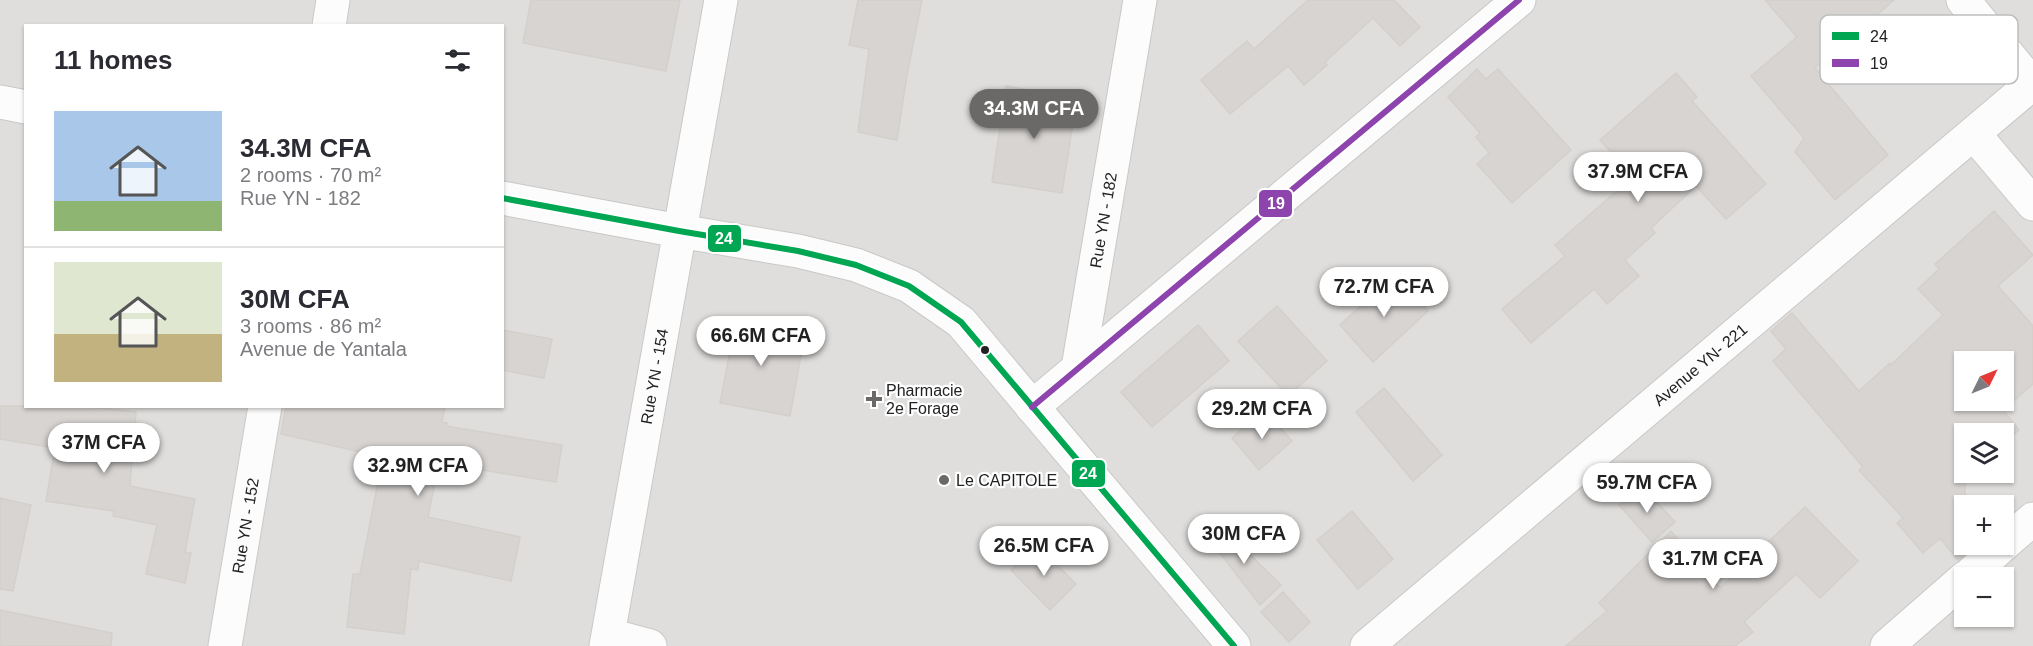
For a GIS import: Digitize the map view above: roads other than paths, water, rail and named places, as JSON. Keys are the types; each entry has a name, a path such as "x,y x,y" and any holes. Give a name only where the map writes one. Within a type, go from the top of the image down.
{"street":[{"path":"329,24 333,0"},
{"name":"Rue YN - 154","path":"608,640 721,0"},
{"name":"Rue YN - 182","path":"1078,368 1140,0"},
{"path":"1032,407 1519,0"},
{"path":"1963,0 1976,15"},
{"path":"2018,65 2033,83"},
{"name":"Avenue YN- 221","path":"1367,646 2033,83"},
{"path":"0,102 24,107"},
{"path":"1974,134 2033,204"},
{"path":"504,198 798,251 856,265 909,286 961,322 1234,646"},
{"name":"Rue YN - 152","path":"225,646 265,408"},
{"path":"2014,535 2033,519"},
{"path":"1978,567 1991,555"},
{"path":"1887,646 1954,588"},
{"path":"608,640 650,646"}],"place":[{"name":"Pharmacie 2e Forage","path":"874,399"},
{"name":"Le CAPITOLE","path":"944,480"}]}
